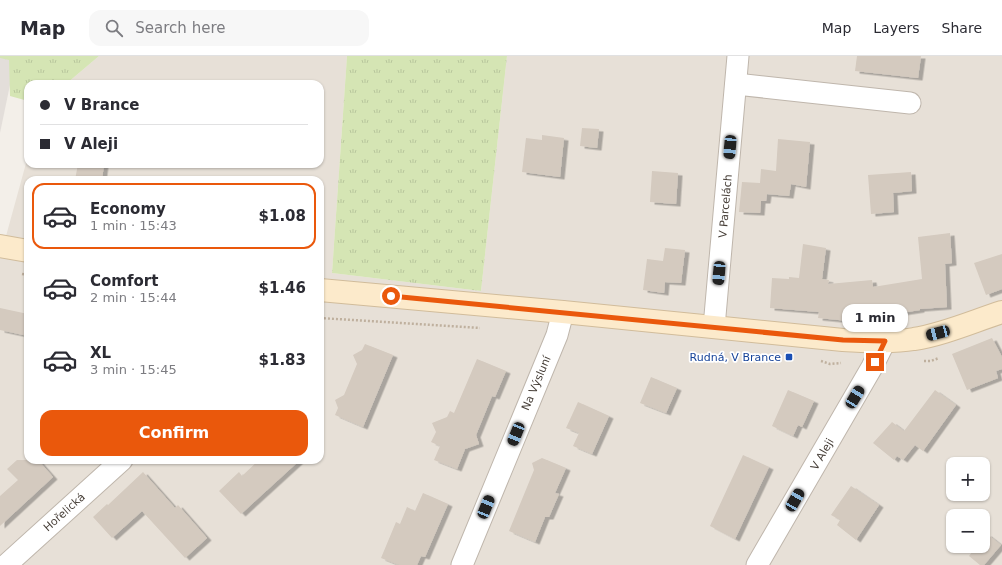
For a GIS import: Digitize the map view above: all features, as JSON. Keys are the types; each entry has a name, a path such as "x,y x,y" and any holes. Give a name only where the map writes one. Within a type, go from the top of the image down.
{"main road":[{"path":"0,246 24,250"},
{"path":"324,290 563,312 843,340 885,341 914,339 1002,312"}],"street":[{"name":"V Parcelách","path":"714,327 738,56"},
{"path":"736,84 910,103"},
{"name":"Na Výsluní","path":"462,565 557,335 563,312"},
{"name":"V Aleji","path":"757,565 872,367 885,341"},
{"name":"Hořelická","path":"6,565 118,464"}],"shaded area":[{"path":"0,56 16,56 0,133"},
{"path":"99,56 347,56 332,273 481,291 507,56 1002,56 1002,565 0,565 0,248 3,247 25,168 324,168 324,80 71,80"}],"green space":[{"path":"0,56 99,56 71,80 24,80 24,100 10,96 9,60 0,58"},
{"path":"347,56 507,56 481,291 332,273"}],"building":[{"path":"857,56 921,56 918,78 855,71"},
{"path":"582,128 599,129 597,148 580,146"},
{"path":"542,135 564,138 560,177 522,172 526,138 542,140"},
{"path":"778,139 810,142 806,187 791,184 789,196 767,194 766,201 761,201 760,213 739,212 742,182 760,183 761,169 776,171"},
{"path":"77,168 104,168 102,176 76,176"},
{"path":"652,171 678,173 676,204 650,202"},
{"path":"911,172 912,191 893,193 894,212 871,214 868,175"},
{"path":"950,233 952,263 945,264 947,307 920,309 849,321 818,318 819,312 770,308 772,278 799,278 803,244 826,248 822,279 829,280 828,284 872,280 873,287 922,279 918,237"},
{"path":"665,248 685,250 681,283 665,282 664,293 643,290 647,259 663,261"},
{"path":"1002,254 1002,289 986,295 974,263"},
{"path":"0,308 24,313 24,335 0,330"},
{"path":"992,338 1002,357 1002,369 996,371 998,378 967,390 952,354"},
{"path":"365,344 393,355 363,427 335,415 338,408 335,400 344,395 357,364 353,355 362,350"},
{"path":"477,359 506,371 495,397 492,396 476,435 479,444 465,449 457,469 434,460 440,446 431,442 436,432 432,423 447,417 450,411 454,413"},
{"path":"651,377 677,388 666,413 640,403"},
{"path":"788,390 814,401 802,427 798,425 793,436 772,426"},
{"path":"935,390 956,405 923,451 915,445 903,460 897,456 894,460 873,443 892,422 904,431"},
{"path":"578,402 609,416 592,454 573,446 579,433 566,428"},
{"path":"743,455 769,467 735,539 710,526"},
{"path":"542,458 566,468 555,493 559,494 549,517 545,517 535,542 509,531 534,470 532,463"},
{"path":"17,460 24,460 24,464 42,464 53,477 0,526 0,496 18,480 7,469"},
{"path":"255,464 296,464 241,514 219,491 239,472 242,476"},
{"path":"143,472 175,508 178,505 207,538 185,558 142,511 112,538 93,517"},
{"path":"851,486 879,505 856,540 837,525 840,520 831,515"},
{"path":"423,493 448,504 425,557 421,556 417,565 399,565 381,558 396,522 400,524 407,507 415,511"},
{"path":"990,536 1001,545 984,565 980,565 969,556 971,553 990,553"}],"place":[{"name":"Rudná, V Brance","path":"789,357"}],"route":[{"path":"391,296 843,340 885,341 875,362"}]}
